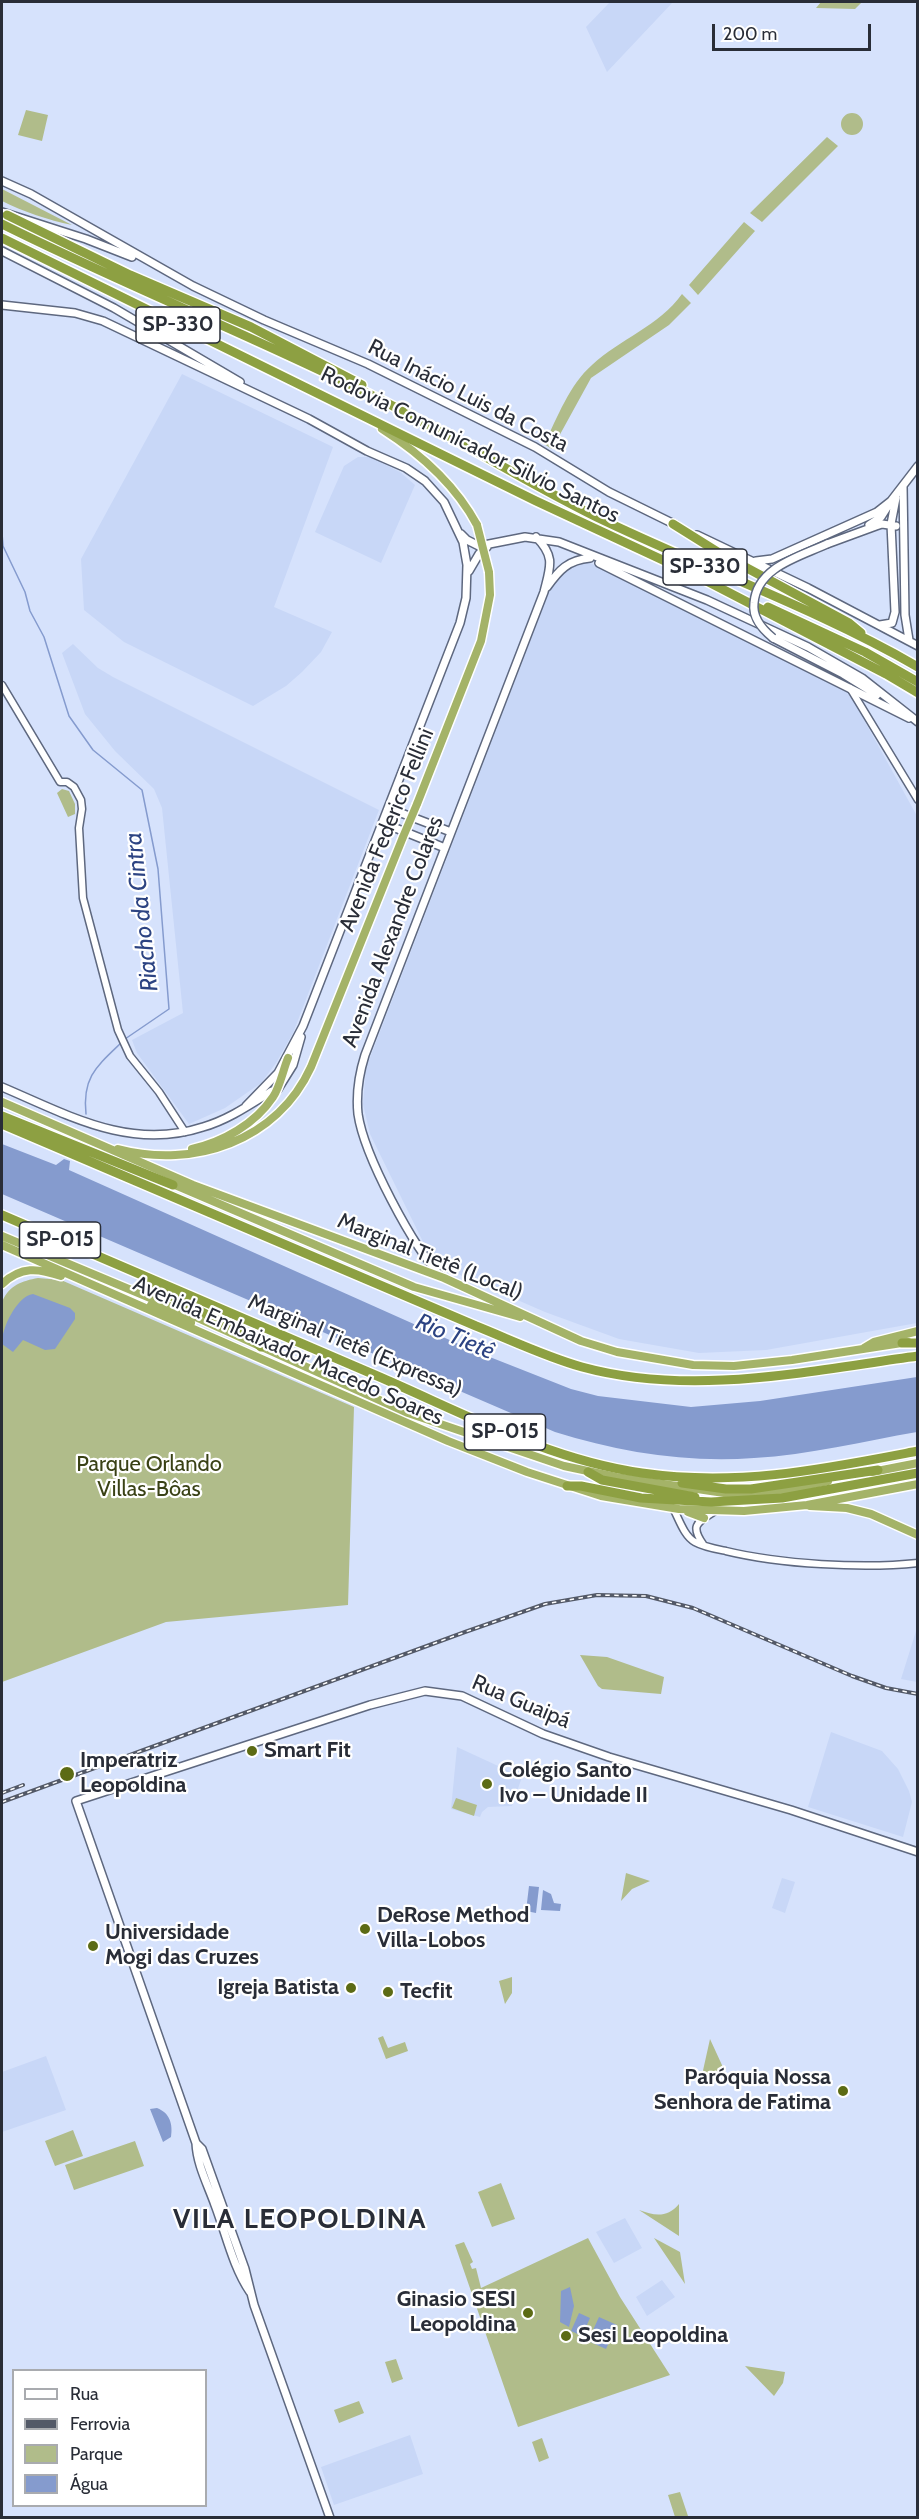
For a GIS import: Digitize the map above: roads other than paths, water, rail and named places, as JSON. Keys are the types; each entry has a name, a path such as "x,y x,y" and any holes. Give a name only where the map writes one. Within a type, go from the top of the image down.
{"highway":[{"path":"4,214 121,271 251,327 358,381 375,396"},
{"name":"Rodovia Comunicador Silvio Santos","path":"2,224 60,253 375,396 604,520 870,640 918,667"},
{"name":"Rodovia Comunicador Silvio Santos","path":"2,238 536,501 697,576 886,674 918,693"},
{"name":"Avenida Federico Fellini","path":"97,1143 150,1155 189,1155 223,1147 259,1130 291,1100 311,1067 481,641 490,596 489,572 477,525 462,498 438,473 408,447 354,411"},
{"path":"673,524 721,554 849,623 870,640"},
{"path":"697,576 834,636 893,666 918,682"},
{"path":"150,1155 199,1148 224,1138 254,1117 275,1095 288,1058"},
{"name":"Marginal Tietê (Local)","path":"2,1102 193,1185 444,1278 581,1341 617,1352 693,1365 759,1364 860,1350"},
{"path":"2,1116 28,1135"},
{"path":"2,1116 173,1185 414,1287 541,1323"},
{"path":"2,1124 476,1326 584,1368 621,1375 688,1382 737,1379 918,1356"},
{"path":"70,1132 84,1143 150,1172 173,1185"},
{"name":"Marginal Tietê (Expressa)","path":"2,1215 535,1444 581,1460 641,1473 708,1479 769,1477 810,1472 918,1451"},
{"path":"2,1236 408,1413 542,1460 588,1472 707,1492 747,1494 781,1491 878,1470"},
{"name":"Avenida Embaixador Macedo Soares","path":"2,1245 448,1441 567,1486 617,1499 676,1508 713,1506 751,1510 807,1505 918,1484"},
{"path":"117,1266 127,1274 251,1337 261,1347"},
{"path":"2,1284 15,1274 35,1269 96,1287"},
{"path":"123,1288 134,1298 244,1346 255,1356"},
{"path":"860,1350 874,1342 918,1331"},
{"path":"860,1350 918,1342"},
{"path":"641,1473 682,1483 739,1490 918,1463"},
{"path":"588,1472 602,1480 698,1497 713,1506"},
{"path":"567,1486 581,1486 641,1498 713,1506 782,1498 918,1473"},
{"path":"807,1505 815,1508 847,1508 865,1512 918,1535"},
{"path":"676,1508 704,1518"}],"main road":[{"name":"Rua Inácio Luis da Costa","path":"2,181 31,194 145,260 241,309 356,358 525,442 609,492 754,561 918,646"},
{"path":"4,214 29,220 145,260"},
{"path":"2,251 114,308 217,367 262,397"},
{"path":"2,305 87,315 262,397 414,473 425,481 444,502 459,532 468,573 466,598 460,623 303,1026 288,1058 263,1090 246,1106"},
{"path":"878,625 889,624 895,612 891,524 893,506 903,484 918,466"},
{"path":"903,484 905,615 909,640"},
{"path":"896,704 773,638 760,625 753,607 754,594 767,574 776,567 865,528 881,517 898,493"},
{"path":"754,561 772,559 796,549 868,517 891,501"},
{"path":"865,528 891,524 903,531"},
{"path":"459,532 473,544 492,544 517,538 548,539 707,600 808,647 862,678 917,722"},
{"name":"Avenida Alexandre Colares","path":"444,1278 421,1252 379,1174 362,1132 357,1094 365,1055 544,592 551,561 546,547 536,537"},
{"path":"548,539 917,722"},
{"path":"468,573 479,554 492,544"},
{"name":"Avenida Alexandre Colares","path":"544,592 563,567 571,561 590,558"},
{"path":"893,577 897,580 904,578"},
{"path":"388,808 451,832"},
{"path":"383,823 445,848"},
{"path":"2,1087 99,1127 136,1136 185,1132 226,1118 276,1091 293,1065 303,1026"},
{"name":"Rua Guaipá","path":"330,2517 250,2292 245,2269 222,2203 203,2153 196,2143 76,1802 370,1705 410,1693 432,1690 469,1698 543,1734 609,1757 778,1806 918,1852"}],"street":[{"path":"2,686 60,782 67,782 74,787 81,800 79,828 83,898 118,1030 124,1045 185,1132"},
{"path":"850,688 918,800"},
{"path":"867,714 872,700"},
{"path":"703,1545 695,1531 698,1522 713,1506"},
{"path":"676,1508 688,1535 703,1545 764,1558 845,1564 918,1563"}],"water":[{"path":"2,1144 56,1165 64,1159 70,1161 69,1170 472,1350 571,1389 598,1396 691,1407 760,1401 917,1377 917,1432 795,1454 703,1459 628,1450 555,1432 2,1194"},
{"path":"33,1294 70,1308 75,1313 75,1319 55,1349 45,1350 23,1340 13,1352 2,1344 4,1330 16,1307 27,1296"},
{"path":"529,1886 539,1887 536,1913 526,1911"},
{"path":"543,1890 551,1894 554,1903 561,1904 560,1911 541,1910"},
{"path":"157,2108 168,2116 171,2123 171,2137 163,2142 150,2109"},
{"path":"570,2287 574,2306 569,2327 560,2322 561,2291"},
{"path":"579,2313 590,2318 582,2336 571,2331"},
{"path":"599,2317 617,2325 606,2349 588,2341"}],"waterway":[{"name":"Riacho da Cintra","path":"2,533 3,546 25,592 30,611 44,637 69,716 93,750 142,790 158,869 169,1009 125,1039"},
{"name":"Riacho da Cintra","path":"86,1114 85,1101 89,1081 105,1058 122,1042"}],"railway":[{"path":"2,1802 545,1604 597,1595 646,1596 693,1608 852,1676 886,1688 918,1694"},
{"path":"2,1793 23,1785"}],"place":[{"name":"Smart Fit","path":"252,1751"},
{"name":"Imperatriz Leopoldina","path":"67,1774"},
{"name":"Colégio Santo Ivo – Unidade II","path":"487,1784"},
{"name":"DeRose Method Villa-Lobos","path":"365,1929"},
{"name":"Universidade Mogi das Cruzes","path":"93,1946"},
{"name":"Igreja Batista","path":"351,1988"},
{"name":"Tecfit","path":"388,1992"},
{"name":"Paróquia Nossa Senhora de Fatima","path":"843,2091"},
{"name":"Ginasio SESI Leopoldina","path":"528,2313"},
{"name":"Sesi Leopoldina","path":"566,2336"}],"district":[{"name":"VILA LEOPOLDINA","path":"300,2220"}],"water label":[{"name":"Rio Tietê","path":"455,1337"}],"park label":[{"name":"Parque Orlando Villas-Bôas","path":"149,1478"}]}
